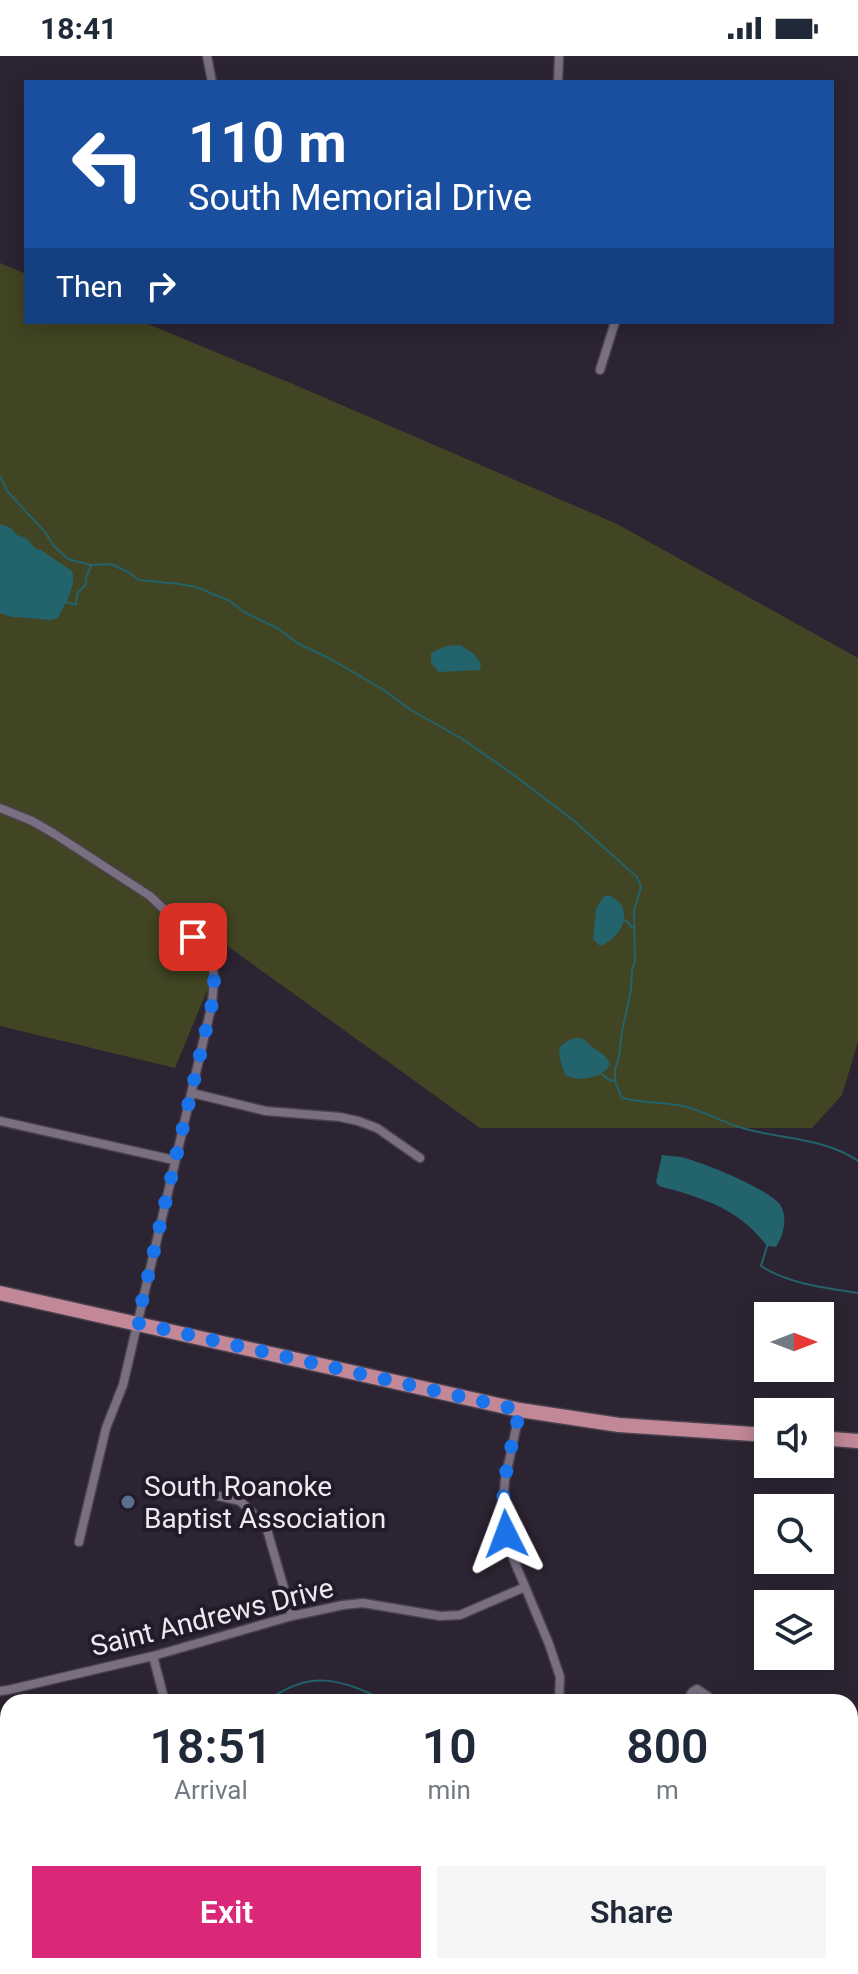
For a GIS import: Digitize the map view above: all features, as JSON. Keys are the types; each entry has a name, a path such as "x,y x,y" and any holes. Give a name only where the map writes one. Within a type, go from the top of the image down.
{"main road":[{"path":"0,1293 520,1410 625,1426 754,1434"},
{"path":"834,1439 858,1441"}],"street":[{"path":"207,56 212,80"},
{"path":"558,80 559,56"},
{"path":"600,370 614,324"},
{"path":"0,808 53,833 150,896 203,947 214,977 192,1093 123,1385 106,1428 79,1542"},
{"path":"192,1093 266,1111 358,1121 385,1133 420,1158"},
{"path":"0,1121 174,1160"},
{"path":"520,1410 505,1480 502,1516 510,1551 560,1677 559,1694"},
{"path":"171,1485 240,1501 266,1526 292,1616"},
{"name":"Saint Andrews Drive","path":"0,1691 153,1656 292,1616 343,1605 363,1603 440,1616 460,1615 525,1587"},
{"path":"153,1656 163,1694"}],"green space":[{"path":"0,263 24,273 24,324 148,324 617,524 858,658 858,1042 842,1095 812,1128 480,1128 226,945 175,1068 0,1026"}],"water":[{"path":"0,524 11,528 36,549 72,571 72,589 58,618 47,620 0,613"},
{"path":"460,645 473,653 481,664 480,670 439,672 431,663 431,653 446,646"},
{"path":"609,895 622,907 623,922 615,936 600,946 593,939 596,909 603,897"},
{"path":"575,1038 585,1040 605,1056 610,1065 606,1070 589,1078 565,1075 559,1056 560,1047"},
{"path":"662,1155 681,1157 719,1170 774,1199 781,1206 784,1216 783,1233 776,1247 767,1246 744,1222 719,1206 659,1186 656,1182"}],"waterway":[{"path":"0,476 7,491 68,559 91,565 111,564 139,580 196,587 230,601 464,740 573,820 637,877 641,887 634,911 635,961 615,1070 615,1081 622,1098 683,1106 746,1129 833,1148 858,1161"},
{"path":"66,602 76,605 77,594 86,584 91,566"},
{"path":"622,921 625,920 633,928"},
{"path":"602,1074 613,1081"},
{"path":"767,1246 761,1266 772,1272 808,1284 858,1293"},
{"path":"278,1694 297,1684 312,1681 340,1683 369,1694"}],"place":[{"name":"South Roanoke Baptist Association","path":"128,1502"}],"route":[{"path":"193,937 208,954 212,964 212,1004 137,1323 520,1410 505,1480 502,1516 506,1534"}]}
